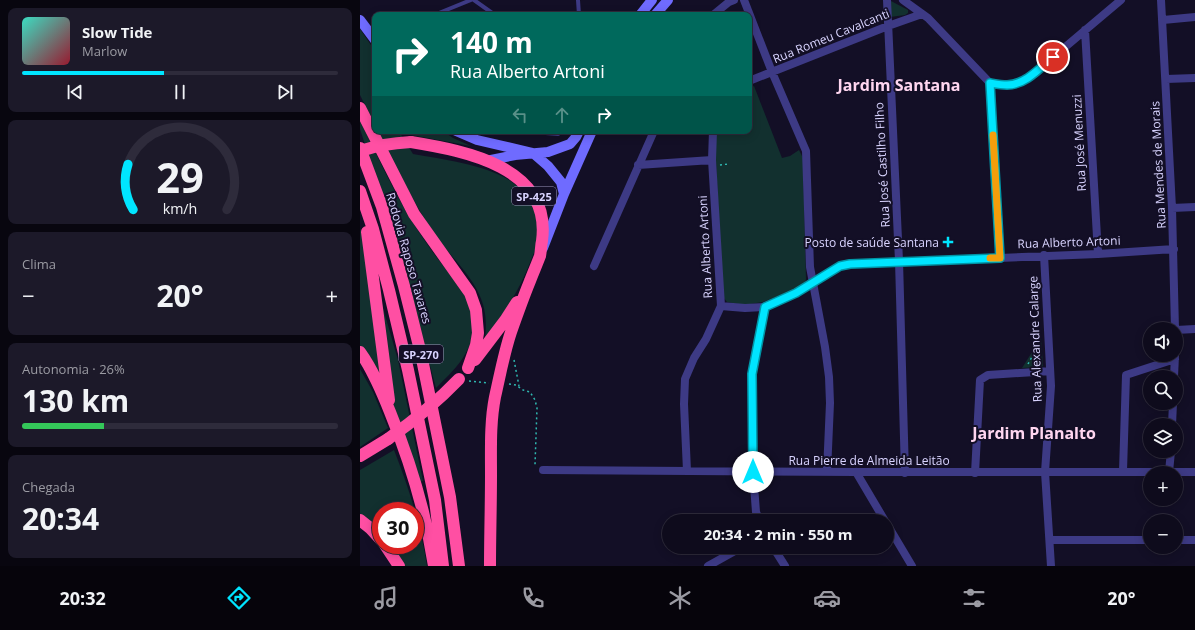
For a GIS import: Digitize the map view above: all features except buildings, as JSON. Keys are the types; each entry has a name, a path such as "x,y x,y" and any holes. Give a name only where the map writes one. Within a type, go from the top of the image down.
{"highway":[{"path":"360,108 372,132"},
{"path":"373,134 414,214 470,293 476,310 478,333 476,345 468,368"},
{"name":"SP-425","path":"360,150 394,142 411,142 439,146 486,161 508,170 528,187 537,201 542,215 543,232 540,255 529,282 506,319 468,368 439,400 417,419 361,455"},
{"name":"Rodovia Raposo Tavares","path":"360,150 382,207 414,324 450,497 459,566"},
{"path":"361,194 374,278 390,411"},
{"name":"SP-270","path":"361,194 377,244 410,378 435,500 443,566"},
{"path":"490,566 491,432 495,399 510,333 529,282"},
{"path":"360,352 366,360 381,389 401,438 415,483 431,544 434,566"},
{"path":"360,520 372,530"},
{"path":"391,554 399,566"}],"street":[{"path":"642,12 652,0"},
{"path":"658,12 668,0"},
{"path":"717,12 729,2 734,0"},
{"path":"744,0 749,12"},
{"name":"Rua José Castilho Filho","path":"887,0 899,261 905,473"},
{"path":"903,0 922,14 990,83 1008,85 1020,82 1032,75 1121,0"},
{"name":"Rua Mendes de Morais","path":"1161,0 1174,249 1176,322"},
{"name":"Rua Romeu Cavalcanti","path":"752,80 922,14"},
{"path":"1163,20 1195,17"},
{"path":"360,20 372,36"},
{"path":"752,21 806,151 810,267 829,377 830,403 827,472"},
{"name":"Rua José Menuzzi","path":"1085,30 1098,254"},
{"path":"1166,79 1195,78"},
{"path":"990,83 1000,258"},
{"path":"463,134 477,140 533,153 548,166 561,182 564,194"},
{"path":"486,161 515,155 548,152 570,144 578,134"},
{"path":"540,255 564,194 591,134"},
{"path":"594,266 653,134"},
{"name":"Rua Alberto Artoni","path":"712,134 712,160 721,306 745,308 765,307 796,293 840,266 850,264 1098,254 1174,249"},
{"path":"638,166 712,160"},
{"path":"1172,208 1195,207"},
{"name":"Rua Alexandre Calarge","path":"1044,255 1051,386 1045,472 1051,566"},
{"path":"687,471 684,404 685,379 694,358 706,339 721,306"},
{"path":"757,514 753,472 752,374 765,307"},
{"path":"1183,329 1195,329"},
{"path":"1123,471 1126,375 1161,362"},
{"path":"975,472 980,380 988,375 1050,371"},
{"name":"Rua Pierre de Almeida Leitão","path":"543,470 905,473 1143,471"},
{"path":"856,472 881,514"},
{"name":"Rua Pierre de Almeida Leitão","path":"1183,472 1195,472"},
{"path":"894,536 912,566"},
{"path":"1050,540 1143,540"},
{"path":"1183,540 1195,540"},
{"path":"708,566 729,554"},
{"path":"777,554 785,566"}],"lane":[{"path":"442,12 472,0 490,12"},
{"path":"578,0 579,12"}],"path":[{"path":"1023,372 1048,330"},
{"path":"459,379 519,386 530,392 535,400 537,408 535,465 538,469 543,470"}],"green space":[{"path":"891,1 908,10 908,13 905,15 890,17"},
{"path":"360,29 372,47 372,119 360,95"},
{"path":"754,86 782,158 790,156 799,150 803,158 806,279 805,284 801,287 763,302 744,305 727,302 723,297 715,143 716,134 752,134 752,87"},
{"path":"360,121 413,223 463,292 471,309 473,318 472,337 466,353 449,375 436,388 399,250 360,129"},
{"path":"380,134 401,134 413,154 476,166 499,175 516,185 523,192 533,208 538,225 535,250 517,291 485,339 486,327 483,305 475,286 435,235 405,184"},
{"path":"405,134 447,134 471,146"},
{"path":"360,228 398,360 423,481 420,482 372,362 360,346"},
{"path":"1041,338 1043,366 1022,368"},
{"path":"360,369 373,392 388,428 360,447"},
{"path":"394,450 412,502 372,502 372,525 360,514 360,470"},
{"path":"424,551 427,566 403,566 396,554 424,554"}],"slow traffic":[{"path":"990,258 1000,258 993,135"}],"place":[{"name":"Posto de saúde Santana","path":"948,242"}],"district":[{"name":"Jardim Santana","path":"899,85"},
{"name":"Jardim Planalto","path":"1034,433"}],"route":[{"path":"753,472 752,374 765,307 796,293 840,266 864,262 1000,258 990,83 1008,85 1020,82 1032,75 1053,57"}]}
